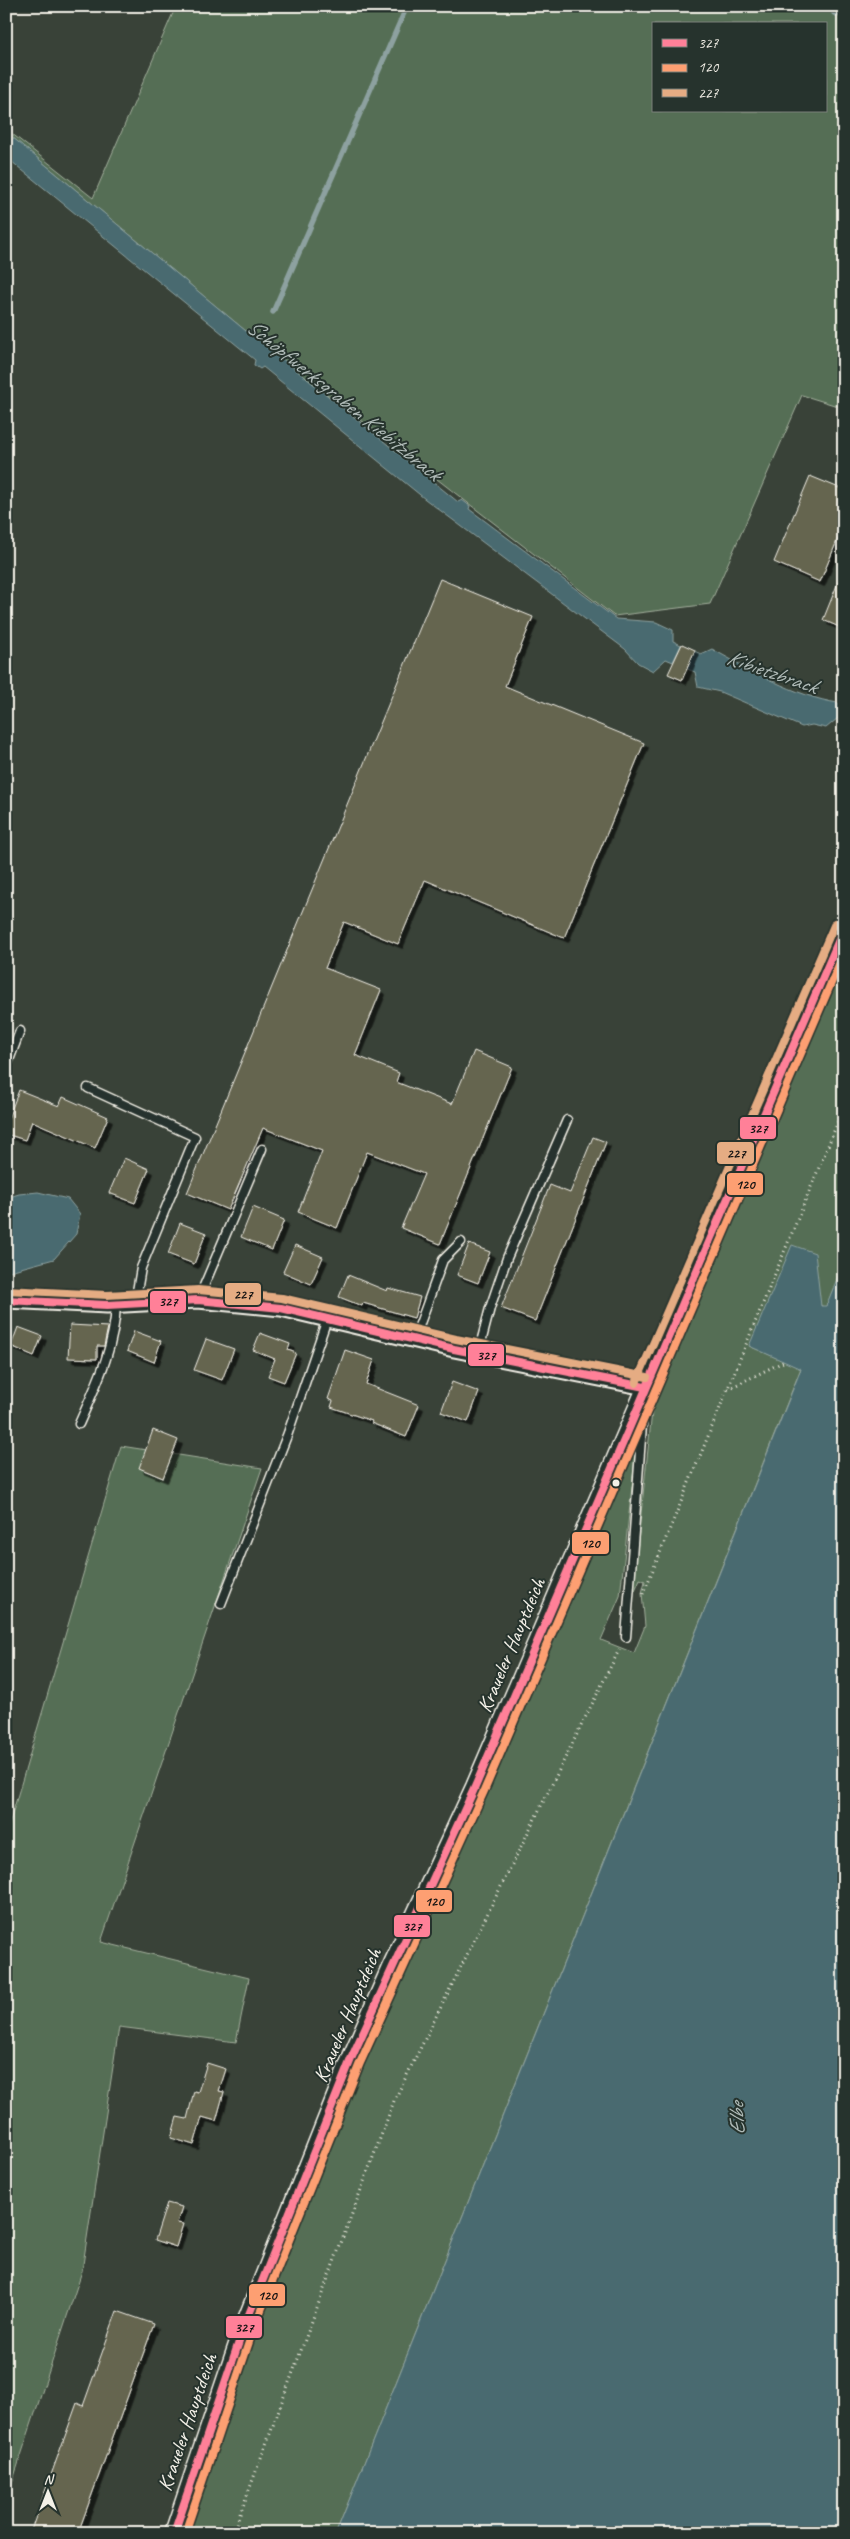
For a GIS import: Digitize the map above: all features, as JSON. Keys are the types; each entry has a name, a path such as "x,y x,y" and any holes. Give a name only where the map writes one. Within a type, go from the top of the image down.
{"street":[{"name":"Kraueler Hauptdeich","path":"174,2533 244,2327 351,2059 475,1787 844,927"},
{"path":"6,1300 116,1304 198,1300 281,1308 414,1340 645,1388"}],"lane":[{"path":"6,1068 20,1031"},
{"path":"88,1088 195,1137 142,1268 135,1303"},
{"path":"478,1354 490,1308 507,1258 568,1120"},
{"path":"198,1300 262,1149"},
{"path":"414,1340 443,1260 460,1242"},
{"path":"79,1424 110,1351 115,1331 116,1304"},
{"path":"221,1604 288,1433 327,1319"},
{"path":"626,1637 645,1388"}],"path":[{"path":"641,1600 844,1107"},
{"path":"728,1389 784,1361"},
{"path":"233,2533 394,2101 626,1637"}],"green space":[{"path":"176,6 844,6 844,408 802,395 710,604 614,616 247,332 6,132 6,129 93,198"},
{"path":"844,957 844,1262 826,1307 821,1306 819,1301 749,1346 801,1368 336,2533 186,2533 226,2413 282,2261 363,2059 445,1886 637,1441 620,1596 601,1640 634,1653 645,1626 642,1593 645,1581 640,1579 632,1597 653,1403"},
{"path":"121,1446 262,1468 101,1942 249,1978 236,2042 119,2027 82,2271 6,2501 6,1835"}],"water":[{"path":"6,132 246,331 250,329 257,338 458,502 462,500 470,506 469,509 616,619 656,622 673,630 673,641 681,645 673,662 666,659 653,671 638,663 625,649 425,499 263,367 260,369 254,365 255,360 6,157"},
{"path":"712,649 790,689 822,700 838,703 843,714 826,728 812,725 802,727 720,692 698,687 695,672 687,669 694,651 701,654"},
{"path":"38,1192 68,1199 80,1214 76,1234 54,1259 6,1272 6,1198 19,1194"},
{"name":"Elbe","path":"792,1245 815,1253 821,1306 826,1306 844,1262 844,2533 336,2533 801,1369 749,1346"}],"building":[{"path":"810,476 844,490 844,524 820,582 774,562"},
{"path":"844,570 844,629 823,620"},
{"path":"440,579 533,617 505,686 644,743 564,938 425,880 398,944 344,922 325,968 381,990 355,1055 399,1073 396,1082 452,1104 474,1051 512,1067 440,1244 401,1228 424,1174 367,1152 337,1228 298,1212 322,1151 263,1128 228,1210 187,1193"},
{"path":"682,644 695,650 682,680 668,674"},
{"path":"19,1090 59,1106 63,1097 108,1117 95,1148 32,1121 25,1140 6,1134 6,1124"},
{"path":"593,1137 606,1142 535,1321 501,1308 550,1185 570,1193"},
{"path":"124,1158 149,1169 135,1203 109,1193"},
{"path":"253,1207 284,1220 272,1250 241,1237"},
{"path":"180,1223 206,1233 194,1264 168,1254"},
{"path":"469,1244 490,1252 478,1283 457,1275"},
{"path":"295,1245 323,1257 311,1284 283,1272"},
{"path":"348,1275 387,1291 388,1288 420,1297 414,1318 363,1303 362,1306 339,1297"},
{"path":"70,1325 108,1327 104,1346 97,1346 97,1359 68,1358"},
{"path":"18,1327 42,1336 34,1356 11,1346"},
{"path":"134,1331 161,1341 154,1362 127,1351"},
{"path":"260,1333 290,1344 288,1350 296,1353 284,1382 268,1376 275,1359 253,1350"},
{"path":"206,1339 234,1349 222,1380 194,1370"},
{"path":"345,1350 374,1360 366,1384 419,1405 406,1437 371,1423 372,1421 331,1407 333,1401 328,1399"},
{"path":"452,1382 479,1392 468,1422 441,1412"},
{"path":"153,1430 178,1440 163,1478 139,1468"},
{"path":"207,2063 226,2069 219,2091 224,2092 216,2121 202,2117 194,2145 171,2138 177,2117 187,2119 194,2091 198,2092"},
{"path":"167,2203 182,2207 177,2223 183,2224 176,2247 155,2240"},
{"path":"117,2311 154,2324 78,2533 30,2533 77,2403 83,2406"}],"waterway":[{"name":"Schöpfwerksgraben Kiebitzbrack","path":"273,312 407,6"},
{"path":"830,6 834,13 844,16"}],"transit line":[{"name":"227","path":"636,1383 835,923"},
{"name":"327","path":"174,2533 244,2327 351,2059 475,1787 844,928"},
{"name":"120","path":"185,2533 253,2330 360,2063 484,1791 844,953"},
{"name":"227","path":"6,1290 107,1295 198,1290 282,1298 456,1339 647,1377"},
{"name":"327","path":"6,1300 107,1305 198,1300 281,1308 454,1349 645,1387"}],"water label":[{"name":"Kibietzbrack","path":"772,672"}]}
